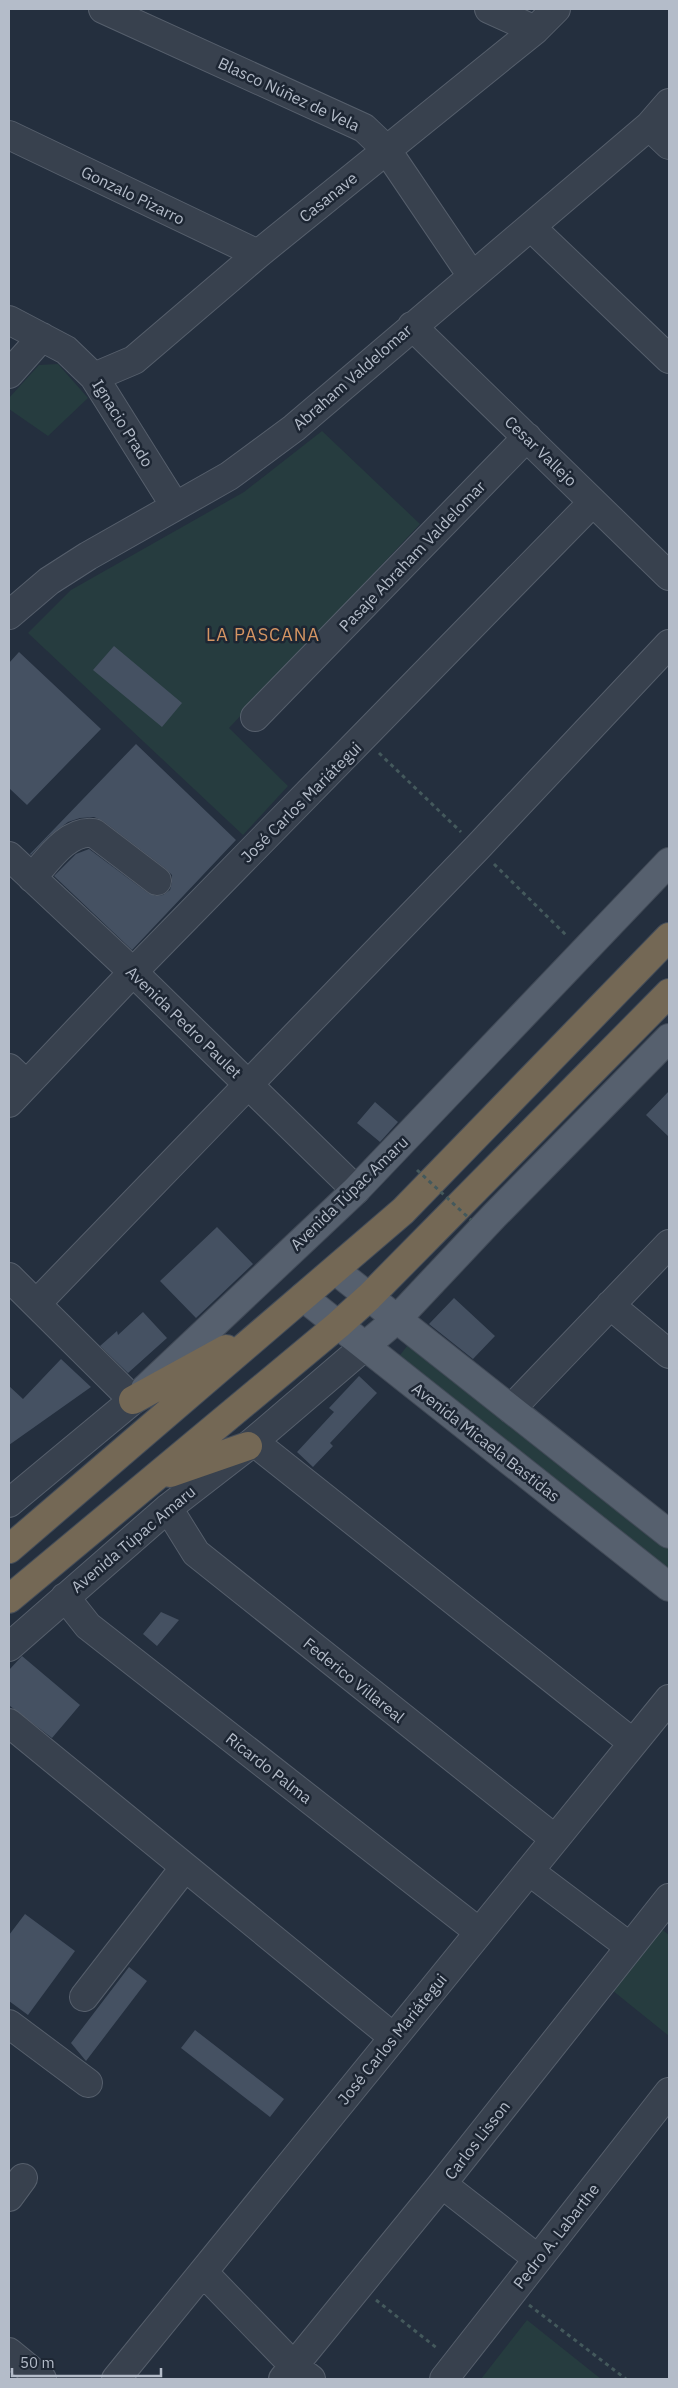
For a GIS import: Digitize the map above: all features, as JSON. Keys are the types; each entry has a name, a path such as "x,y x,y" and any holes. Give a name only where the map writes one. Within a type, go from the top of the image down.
{"highway":[{"path":"9,1549 403,1211 669,937"},
{"name":"Avenida Túpac Amaru","path":"9,1599 157,1477 369,1297 669,993"},
{"path":"132,1400 278,1320"},
{"path":"157,1477 251,1444"}],"main road":[{"name":"Avenida Túpac Amaru","path":"132,1400 356,1190 669,862"},
{"name":"Avenida Túpac Amaru","path":"365,1346 397,1319 494,1216 669,1038"},
{"path":"335,1270 669,1534"},
{"name":"Avenida Micaela Bastidas","path":"303,1297 669,1587"}],"street":[{"name":"Blasco Núñez de Vela","path":"103,9 364,128 386,150 472,276"},
{"path":"489,9 535,30"},
{"name":"Casanave","path":"94,377 134,360 258,254 535,30 556,9"},
{"name":"Abraham Valdelomar","path":"10,612 49,581 229,476 294,428 649,126 669,103"},
{"path":"649,126 669,145"},
{"name":"Gonzalo Pizarro","path":"9,135 258,254"},
{"path":"531,227 669,359"},
{"name":"Ignacio Prado","path":"9,320 66,350 94,377 175,506"},
{"name":"Cesar Vallejo","path":"412,326 669,576"},
{"path":"9,374 42,337"},
{"name":"Pasaje Abraham Valdelomar","path":"255,717 526,437"},
{"name":"José Carlos Mariátegui","path":"14,1085 133,972 593,502"},
{"path":"37,1303 477,848 669,644"},
{"path":"32,878 62,845 87,832 94,832 156,881"},
{"name":"Avenida Pedro Paulet","path":"9,856 133,972 356,1190"},
{"path":"511,1409 669,1244"},
{"path":"9,1277 132,1400"},
{"path":"610,1305 669,1354"},
{"name":"Avenida Túpac Amaru","path":"9,1647 168,1508 251,1444 365,1346"},
{"name":"Avenida Túpac Amaru","path":"9,1503 132,1400"},
{"path":"251,1444 633,1743"},
{"name":"Federico Villareal","path":"168,1508 196,1553 554,1839"},
{"name":"Ricardo Palma","path":"65,1597 88,1626 479,1932"},
{"name":"José Carlos Mariátegui","path":"116,2379 669,1699"},
{"path":"9,1723 393,2037"},
{"path":"84,1997 185,1867"},
{"path":"529,1871 630,1947"},
{"name":"Carlos Lisson","path":"296,2375 359,2287 669,1898"},
{"path":"9,2024 88,2083"},
{"name":"Pedro A. Labarthe","path":"450,2371 669,2092"},
{"path":"442,2184 538,2259"},
{"path":"203,2272 296,2375"},
{"path":"9,2352 42,2379"}],"path":[{"path":"417,1170 472,1220"},
{"path":"359,2287 450,2371"},
{"path":"512,2292 626,2379"}],"green space":[{"path":"58,364 88,398 48,436 9,409 9,398 39,365"},
{"name":"LA PASCANA","path":"322,431 420,524 229,728 288,786 243,835 28,633 71,590 244,492"},
{"path":"411,1341 669,1549 669,1576 397,1359"},
{"path":"651,1921 669,1935 669,2036 602,1982"},
{"path":"527,2320 601,2379 481,2379"}],"building":[{"path":"114,646 182,703 162,727 93,670"},
{"path":"19,652 101,729 27,805 9,788 9,663"},
{"path":"136,744 236,840 132,950 54,876 76,854 89,849 148,893 156,896 163,895 170,890 172,875 166,869 103,821 94,817 80,818 68,822 49,836 30,854"},
{"path":"669,1091 669,1137 646,1115"},
{"path":"375,1102 398,1122 380,1142 357,1123"},
{"path":"217,1227 253,1264 196,1318 160,1281"},
{"path":"454,1298 495,1336 473,1359 429,1324"},
{"path":"143,1312 167,1338 128,1373 100,1346 117,1331 118,1335"},
{"path":"61,1359 91,1387 9,1445 9,1386 23,1399"},
{"path":"359,1376 377,1393 330,1443 333,1446 313,1467 297,1452 334,1412 329,1408"},
{"path":"161,1612 179,1620 157,1646 143,1634"},
{"path":"22,1656 80,1705 52,1738 10,1706 9,1670"},
{"path":"25,1914 75,1951 28,2015 9,2001 9,1935"},
{"path":"129,1967 147,1981 86,2061 71,2043"},
{"path":"195,2030 284,2099 270,2117 181,2048"}],"district":[{"name":"LA PASCANA","path":"263,634"}]}
